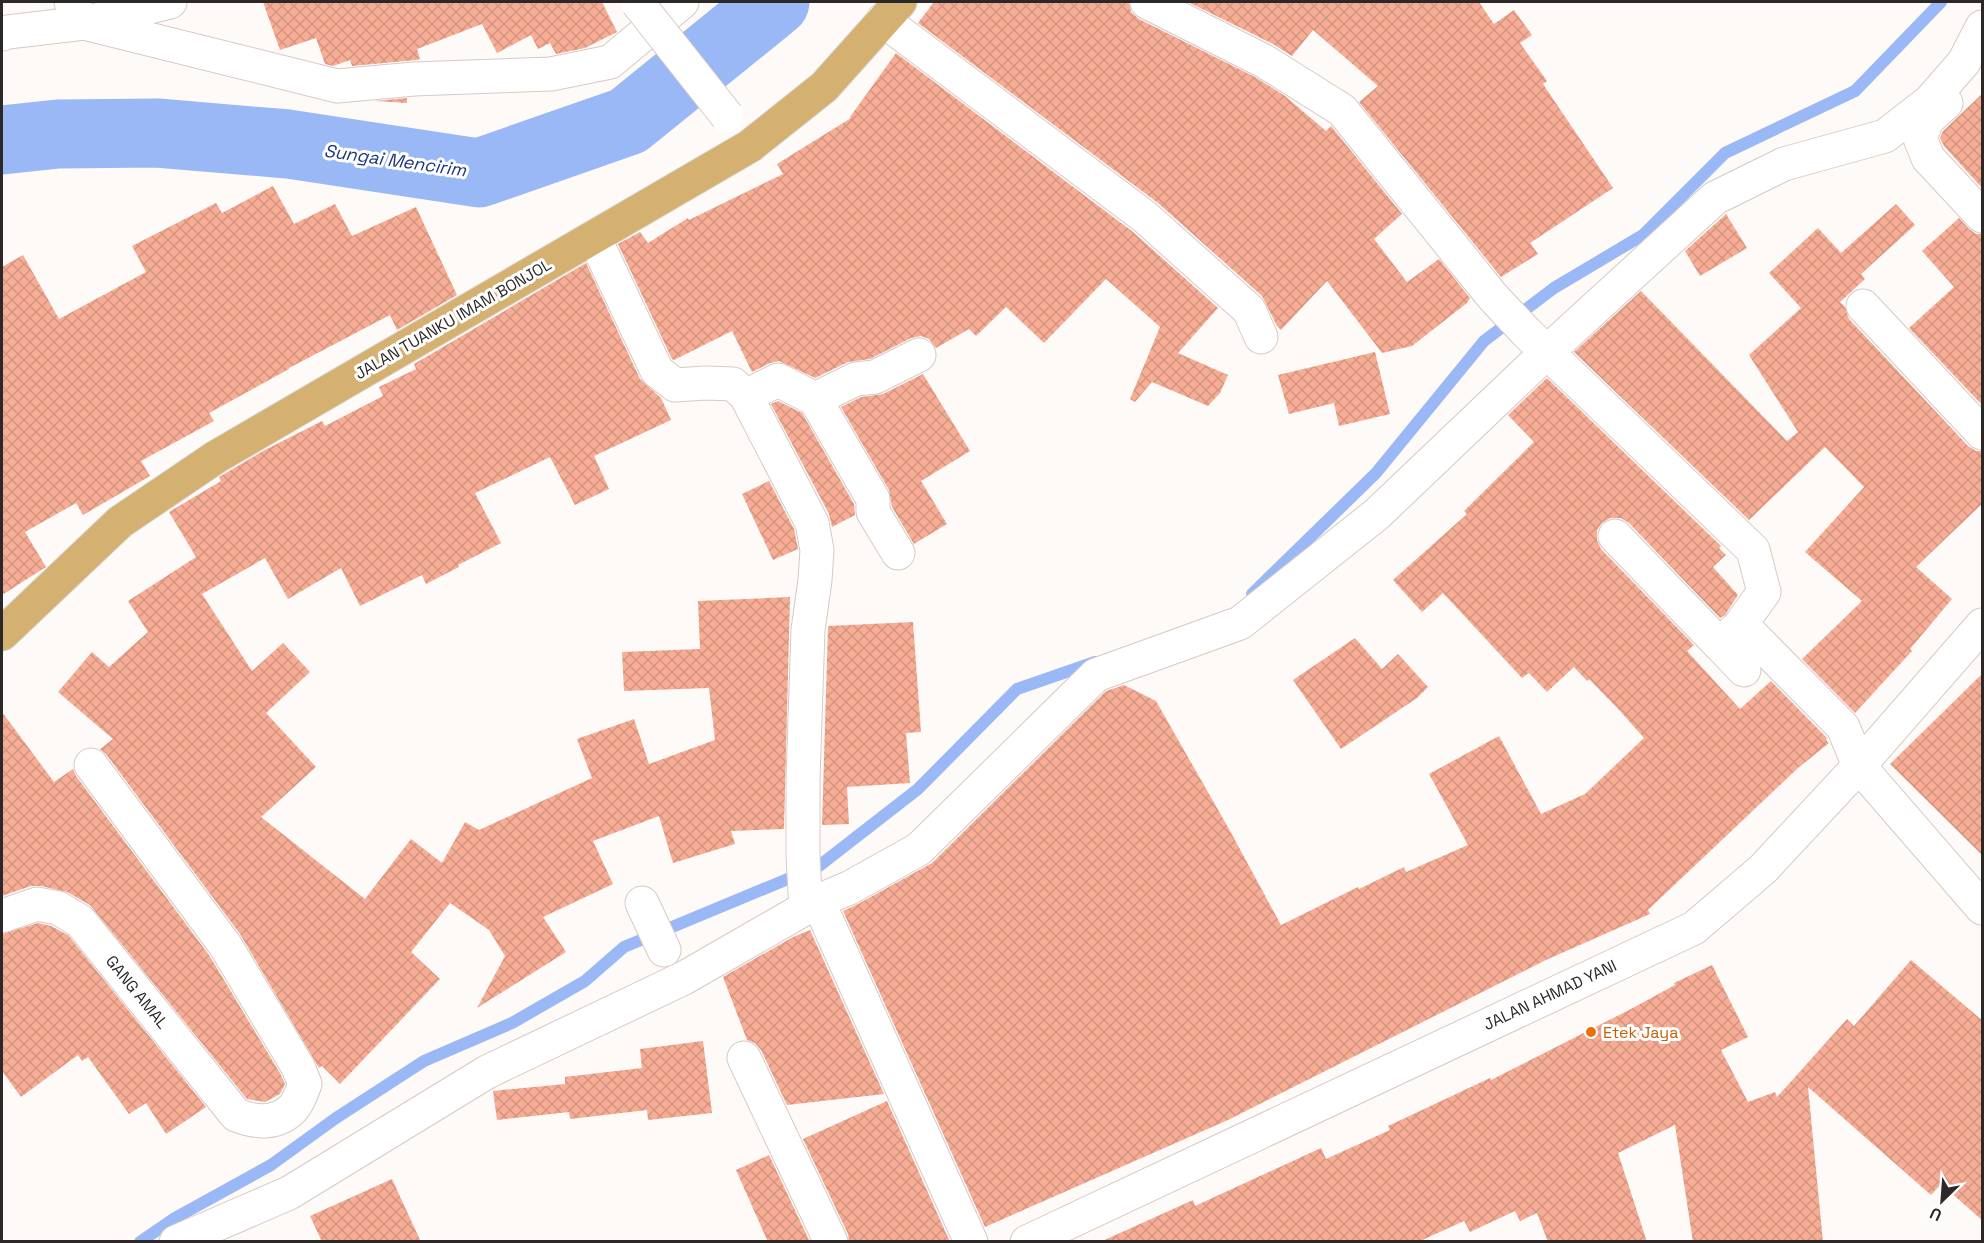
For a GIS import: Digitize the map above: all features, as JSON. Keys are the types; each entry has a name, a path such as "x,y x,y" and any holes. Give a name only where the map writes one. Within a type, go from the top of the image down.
{"main road":[{"name":"JALAN TUANKU IMAM BONJOL","path":"2,634 120,522 216,457 750,146 824,87 891,11"}],"street":[{"path":"2,34 77,12 170,2"},
{"path":"636,2 750,146"},
{"path":"77,12 337,86 414,79 551,74 610,62 682,2"},
{"path":"1147,2 1264,61 1342,110 1492,297 1753,550 1764,592 1730,635"},
{"path":"891,11 1145,217 1249,310 1261,337"},
{"path":"176,1242 289,1193 487,1072 684,978 812,898 849,888 919,849 1096,675 1240,623 1377,514 1537,342 1715,198 1784,164 1885,136 1930,101 1964,62 1983,27"},
{"path":"1983,69 1927,120 1920,138 1928,158 1983,216"},
{"path":"594,237 657,371 675,385 733,384 746,396 812,523 817,549 808,630 803,779 803,855 812,898 971,1242"},
{"path":"1863,306 1983,433"},
{"path":"815,399 856,379 875,377 919,355"},
{"path":"746,396 778,380 815,399 873,498 873,512 898,552"},
{"path":"1615,536 1730,635 1843,727 1859,766 1983,908"},
{"name":"JALAN AHMAD YANI","path":"1027,1242 1694,928 1763,869 1859,766 1983,625"},
{"path":"1730,635 1744,670"},
{"name":"GANG AMAL","path":"2,916 37,904 58,908 80,921 236,1115 252,1122 275,1120 295,1106 305,1084 298,1067 225,945 91,765"},
{"path":"642,903 664,950"},
{"path":"744,1058 831,1242"}],"building":[{"path":"263,2 602,2 617,32 585,48 556,54 550,43 538,49 531,35 497,53 482,24 417,49 420,59 352,66 350,60 333,66 325,64 316,38 280,50"},
{"path":"934,2 1129,2 1131,12 1139,19 1255,77 1285,96 1326,131 1331,126 1402,214 1374,239 1407,282 1439,259 1470,298 1467,303 1412,346 1382,353 1327,281 1281,330 1262,296 1158,203 918,23"},
{"path":"1188,2 1479,2 1494,24 1514,10 1532,35 1520,43 1547,81 1543,84 1613,188 1530,243 1538,254 1501,277 1359,102 1378,86 1313,30 1292,56 1273,44"},
{"path":"896,53 1133,232 1218,308 1178,353 1228,375 1220,393 1208,406 1152,382 1135,402 1130,399 1160,327 1106,279 1044,343 1006,307 976,336 969,329 936,348 929,339 921,336 911,338 870,359 848,362 815,378 779,361 752,372 732,331 672,359 618,244 640,232 648,243 688,218 689,220 783,174 777,164 851,118"},
{"path":"1983,93 1983,189 1944,146 1940,138 1943,131"},
{"path":"407,98 407,103 375,101"},
{"path":"273,186 294,224 335,204 352,236 416,207 457,295 397,330 390,315 289,368 209,413 214,421 141,461 150,476 83,515 76,503 25,532 46,567 2,595 2,267 23,255 59,319 146,272 132,246 216,203 222,213"},
{"path":"1896,204 1915,225 1861,274 1865,279 1840,302 1845,307 1849,319 1968,446 1976,451 1983,451 1983,503 1916,567 1952,599 1910,649 1912,651 1855,713 1802,659 1862,601 1805,552 1864,487 1825,447 1749,520 1574,352 1641,291 1787,441 1798,432 1749,355 1801,308 1769,273 1818,228 1841,253"},
{"path":"1726,214 1747,248 1700,276 1685,251"},
{"path":"1959,218 1976,234 1983,234 1983,406 1909,328 1954,287 1922,251"},
{"path":"586,263 640,379 661,398 671,420 594,456 609,489 575,505 550,457 475,493 501,543 426,584 422,575 360,606 341,568 288,599 265,558 202,594 252,671 283,643 310,672 266,713 316,767 261,817 365,899 411,839 442,863 465,822 479,830 592,778 577,739 634,719 649,764 715,740 709,688 624,691 622,652 700,649 698,601 790,597 784,829 731,831 735,844 673,863 659,816 593,841 613,884 543,917 566,952 477,1008 505,956 489,930 450,903 411,952 440,979 340,1084 322,1066 319,1068 240,934 100,749 113,739 58,692 92,652 109,667 148,632 128,601 196,557 169,512 221,481 219,477 263,451 322,421 325,426 383,396 379,387 416,369 414,364"},
{"path":"1375,352 1390,414 1339,426 1334,403 1289,414 1278,375"},
{"path":"923,374 970,451 921,481 947,524 914,544 892,507 889,490 841,407 861,397 883,394"},
{"path":"1547,378 1721,546 1719,548 1726,555 1713,567 1738,595 1725,615 1720,618 1629,523 1621,518 1610,518 1597,530 1597,540 1601,549 1694,645 1687,651 1740,709 1771,681 1827,738 1829,743 1798,768 1648,910 1650,914 1546,960 1228,1120 985,1227 843,911 932,863 1106,691 1124,685 1156,701 1281,925 1404,867 1406,872 1468,845 1429,774 1499,736 1541,814 1585,794 1644,738 1620,711 1574,667 1547,692 1529,673 1522,678 1443,593 1422,612 1393,580 1467,514 1464,511 1534,442 1508,415"},
{"path":"778,401 802,413 854,504 855,515 832,527 829,514 771,404"},
{"path":"769,481 794,529 798,549 773,560 742,494"},
{"path":"913,622 921,732 906,733 910,783 847,787 849,824 822,825 828,626"},
{"path":"1355,638 1382,669 1398,654 1428,687 1417,698 1341,749 1293,680"},
{"path":"1983,673 1983,856 1890,764"},
{"path":"2,712 54,782 73,769 209,955 281,1075 285,1084 280,1094 265,1102 247,1099 90,905 67,892 41,886 31,886 2,896"},
{"path":"38,923 51,926 68,935 206,1107 166,1134 146,1103 129,1114 88,1057 82,1061 78,1055 21,1097 2,1071 2,934"},
{"path":"810,930 884,1094 787,1105 761,1050 755,1043 747,1040 723,977 793,937"},
{"path":"1911,960 1983,1021 1983,1221 1941,1184 1931,1195 1808,1087 1823,1242 1693,1242 1675,1125 1618,1153 1647,1242 1548,1242 1537,1213 1520,1221 1515,1211 1470,1232 1464,1221 1418,1242 1100,1242 1193,1200 1195,1206 1321,1148 1326,1159 1390,1130 1388,1126 1490,1078 1491,1080 1712,965 1748,1037 1721,1050 1748,1102 1775,1092 1777,1097 1847,1019 1854,1026"},
{"path":"703,1041 712,1113 648,1120 647,1110 570,1119 569,1112 497,1120 493,1091 565,1084 565,1077 642,1068 640,1049"},
{"path":"887,1101 950,1242 849,1242 848,1234 803,1139"},
{"path":"769,1155 810,1242 768,1242 736,1170"},
{"path":"392,1179 421,1242 322,1242 310,1216"}],"waterway":[{"name":"Sungai Mencirim","path":"2,140 58,134 157,133 288,144 479,173 628,121 775,2"},
{"path":"1252,594 1376,473 1484,341 1554,288 1643,235 1725,153 1855,91 1941,2"},
{"path":"140,1242 175,1218 271,1165 336,1118 424,1061 512,1023 585,981 624,947 819,866 918,789 1017,689 1095,662"}],"place":[{"name":"Etek Jaya","path":"1591,1032"}]}
